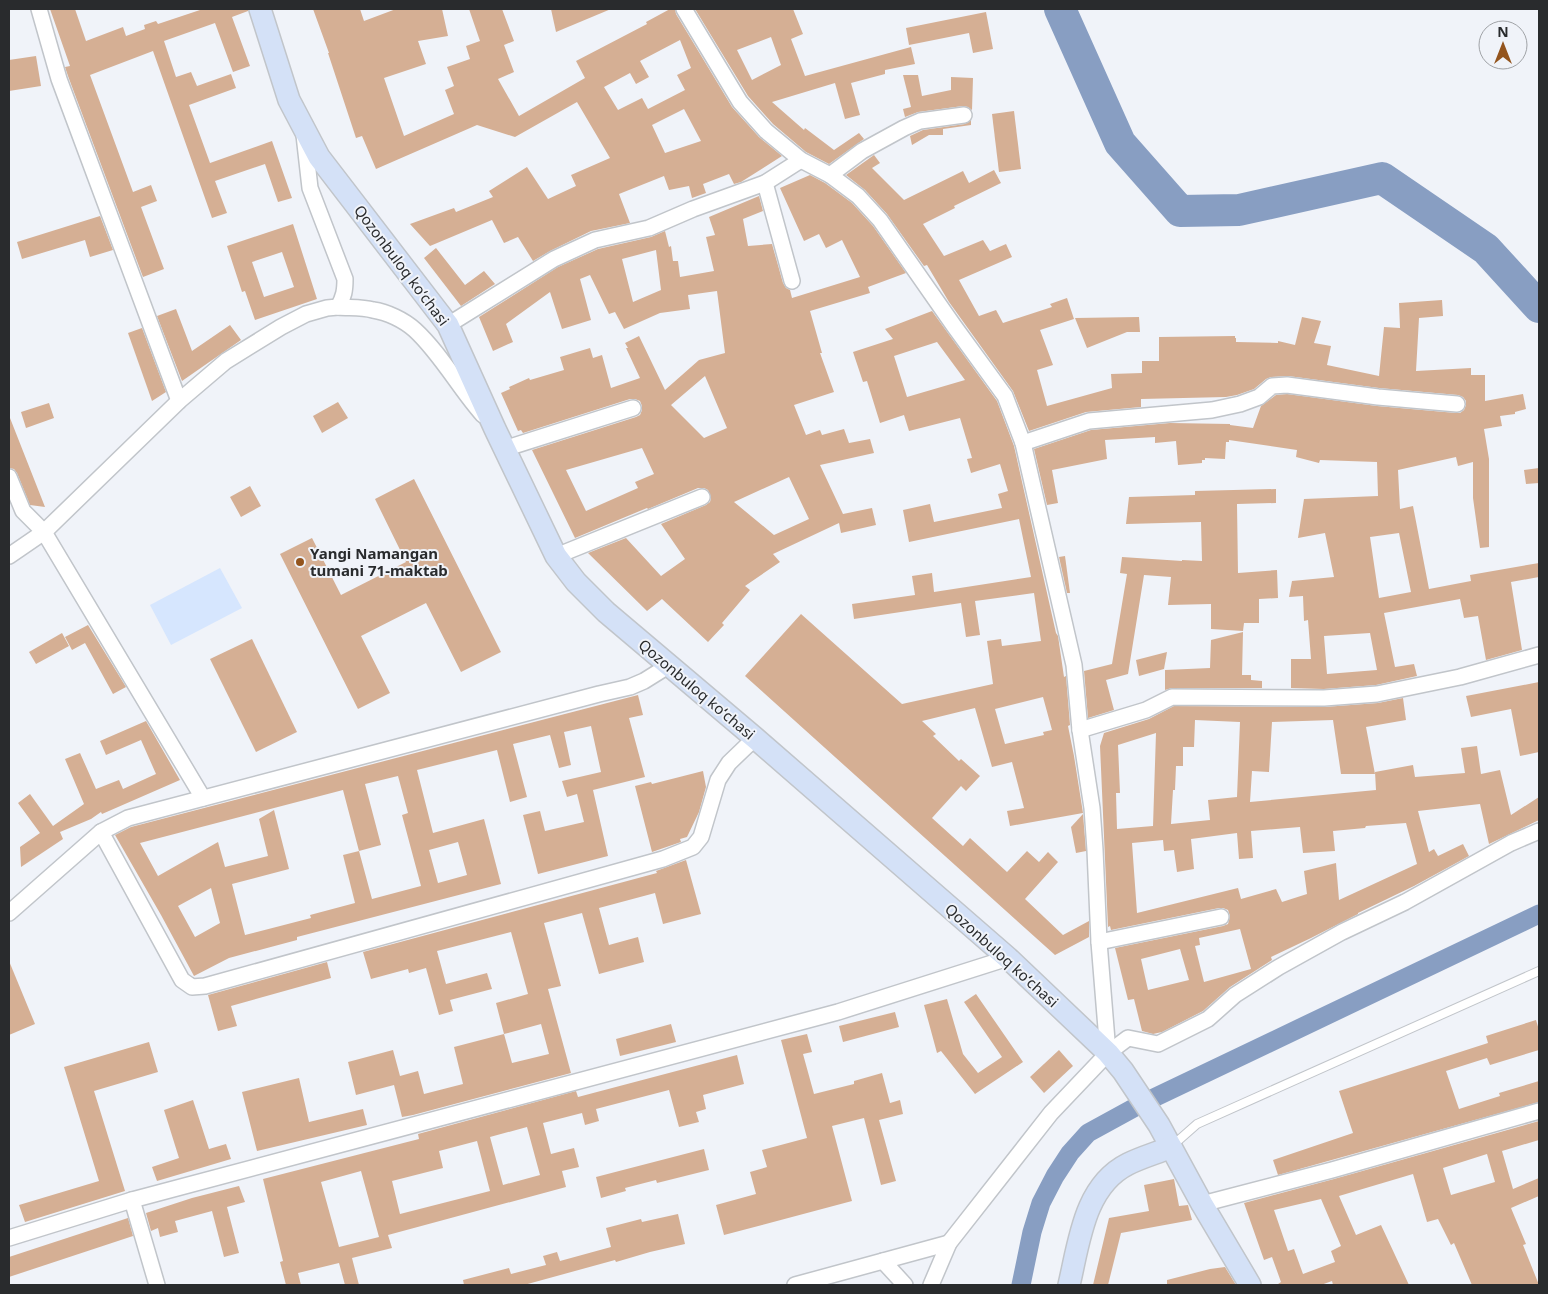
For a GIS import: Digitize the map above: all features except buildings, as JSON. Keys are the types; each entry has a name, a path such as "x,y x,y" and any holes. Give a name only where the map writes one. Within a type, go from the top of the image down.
{"main road":[{"name":"Qozonbuloq koʻchasi","path":"260,9 290,100 319,157 448,325 504,449 556,556 576,582 606,612 668,666 755,738 1008,958 1108,1053 1123,1071 1159,1125 1202,1204 1250,1285"},
{"path":"1070,1285 1087,1215 1094,1197 1101,1187 1113,1174 1128,1164 1171,1147"}],"street":[{"path":"39,9 60,79 179,401"},
{"path":"684,9 740,102 766,131 801,160 830,175 858,196 880,220 1005,396 1024,443 1074,666 1080,730 1092,808 1099,942 1108,1053"},
{"path":"830,175 862,151 904,128 920,121 964,115"},
{"path":"303,127 310,188 345,279 343,299 338,307"},
{"path":"448,325 554,260 595,240 649,228 692,209 765,184 801,160"},
{"path":"765,184 792,281"},
{"path":"9,556 44,532 179,401 226,361 281,327 306,314 327,308 373,310 395,317 414,329 436,354 467,397 495,429"},
{"path":"1024,443 1088,422 1212,410 1240,404 1259,397 1272,386 1286,385 1378,397 1457,404"},
{"path":"504,449 633,408"},
{"path":"9,477 23,511 44,532 203,798"},
{"path":"556,556 702,497"},
{"path":"1080,730 1146,710 1172,697 1324,698 1377,694 1460,677 1539,655"},
{"path":"9,912 101,832 128,818 630,687 644,681 668,666"},
{"path":"101,832 182,980 192,987 205,986 663,859 693,847 701,836 718,780 729,763 755,738"},
{"path":"931,1285 950,1243 1051,1113 1108,1053 1128,1038 1158,1044 1208,1019 1235,995 1279,967 1342,932 1405,902 1512,843 1539,831"},
{"path":"1099,942 1221,917"},
{"path":"9,1238 132,1200 838,1012 1008,958"},
{"path":"1202,1204 1332,1170 1539,1111"},
{"path":"132,1200 157,1285"},
{"path":"795,1285 950,1243"},
{"path":"883,1261 905,1285"}],"lane":[{"path":"1171,1147 1197,1124 1539,972"}],"shaded area":[{"path":"220,568 242,608 171,645 150,605"}],"waterway":[{"path":"1060,9 1120,143 1180,211 1239,210 1382,178 1486,249 1539,307"},
{"path":"1021,1285 1032,1232 1041,1203 1070,1153 1088,1133 1141,1104 1539,914"}],"place":[{"name":"Yangi Namangan tumani 71-maktab","path":"300,562"}]}
